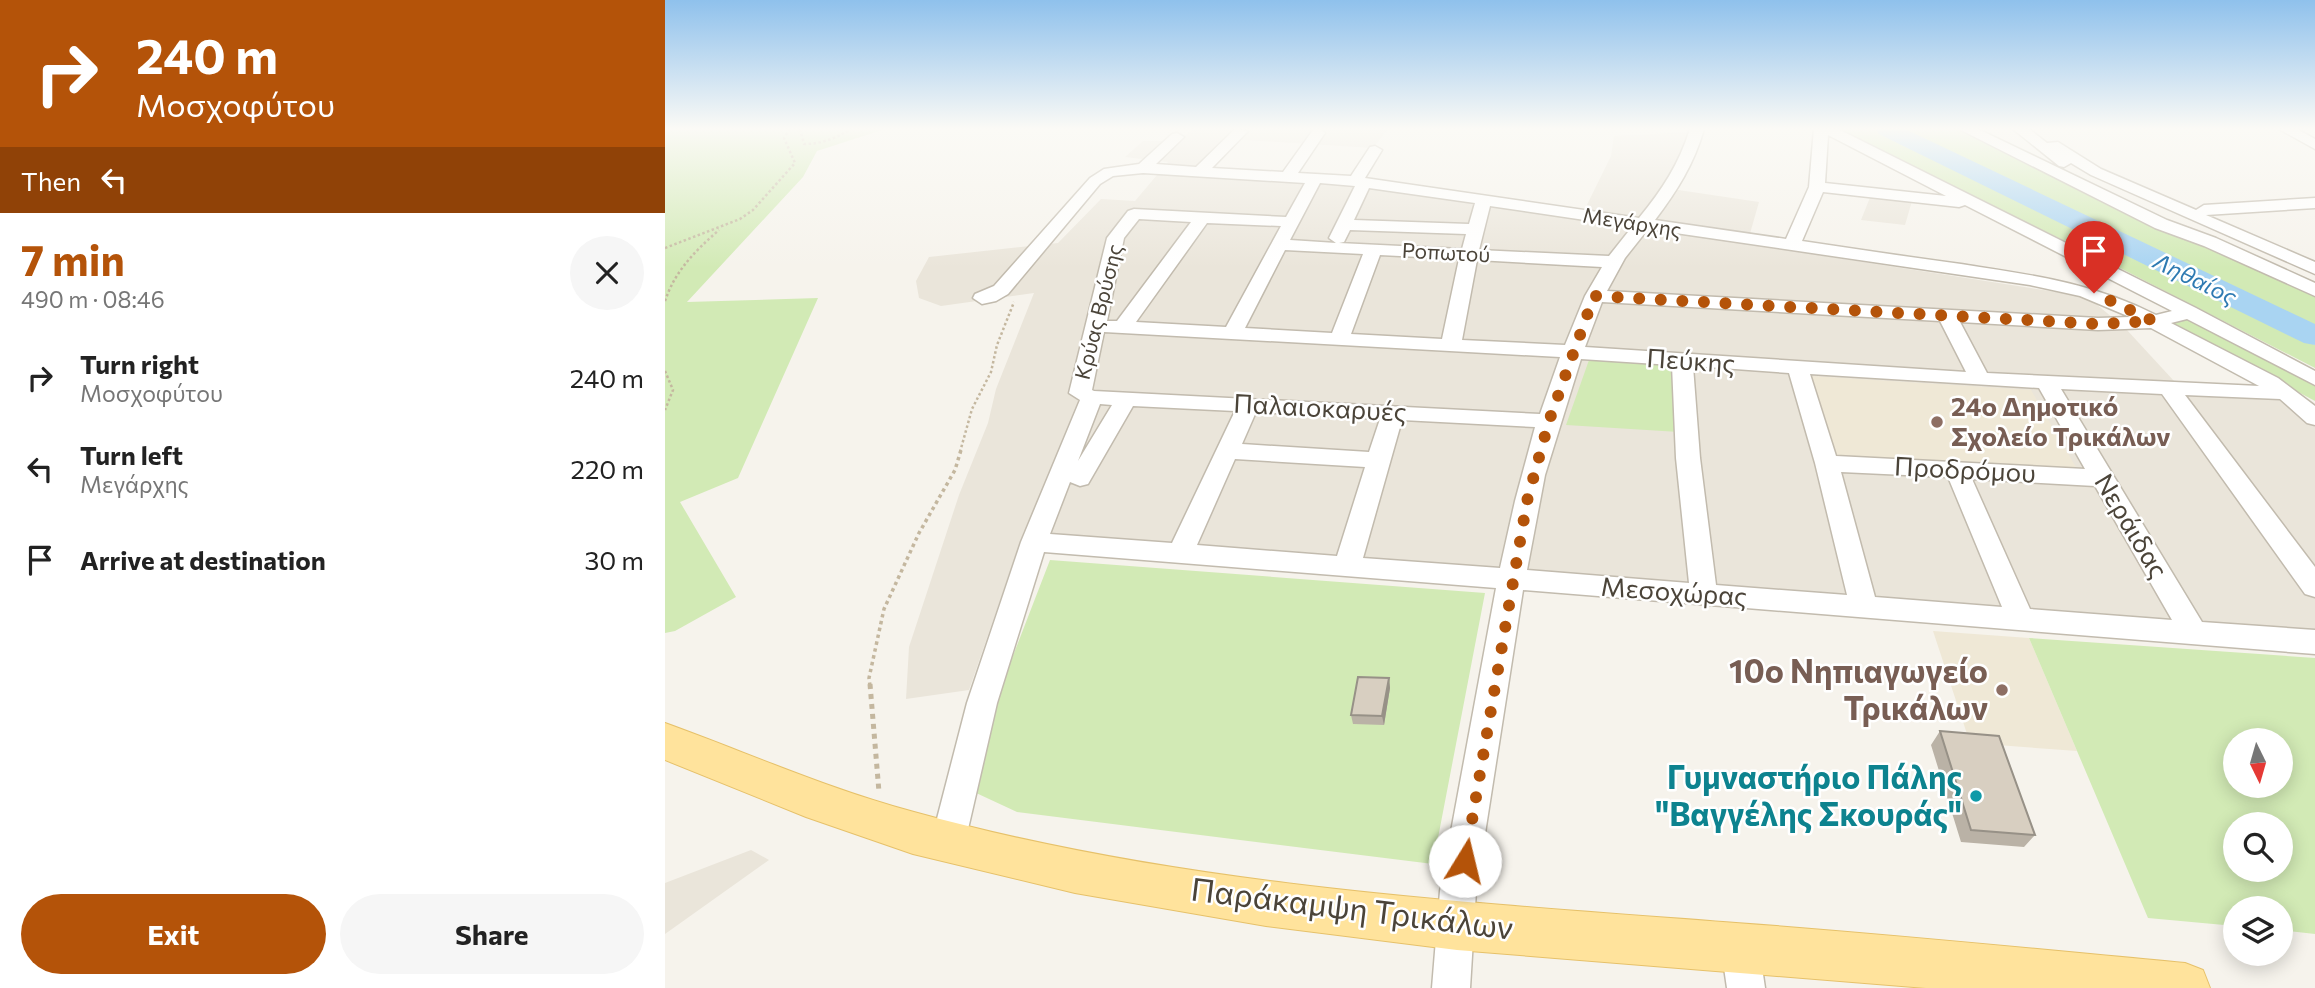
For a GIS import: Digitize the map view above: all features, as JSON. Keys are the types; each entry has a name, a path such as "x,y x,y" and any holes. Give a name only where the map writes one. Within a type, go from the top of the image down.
{"main road":[{"name":"Παράκαμψη Τρικάλων","path":"665,740 733,769 882,823 948,842 1102,875 1251,899 1743,968 2185,988"}],"street":[{"name":"Μεγάρχης","path":"982,298 996,294 1095,181 1104,175"},
{"name":"Μεγάρχης","path":"1272,175 1360,181 1642,225 2029,280 2085,291 2153,321 2286,393 2315,418"},
{"path":"1333,248 1363,175"},
{"path":"1451,988 1468,839 1527,501 1549,421 1594,296 1613,262 1679,175"},
{"path":"1791,246 1817,187 1818,175"},
{"path":"1916,175 2189,312 2315,379"},
{"path":"2065,175 2161,224 2213,239 2315,281"},
{"path":"2085,175 2315,290"},
{"path":"2103,175 2315,269"},
{"path":"2129,175 2315,258"},
{"path":"1232,334 1315,178"},
{"path":"1817,187 1973,204"},
{"path":"1451,346 1469,254 1484,200"},
{"path":"2204,209 2315,203"},
{"name":"Κρύας Βρύσης","path":"1092,397 1081,394 1080,391 1116,238 1133,214 1291,222"},
{"path":"1122,328 1202,218"},
{"path":"1344,225 1476,229"},
{"name":"Ροπωτού","path":"1279,246 1613,262"},
{"path":"1339,340 1374,249"},
{"name":"Μεγάρχης","path":"2085,291 2131,283"},
{"path":"1594,296 2098,324 2153,321 2189,312"},
{"path":"1948,317 1980,379"},
{"name":"Πεύκης","path":"1096,326 1573,352 1980,379 2286,393"},
{"path":"1682,360 1688,458 1704,594"},
{"path":"1798,368 1828,463 1864,607"},
{"name":"Νεράιδας","path":"2046,382 2194,632"},
{"path":"2169,388 2315,587"},
{"path":"948,842 982,703 1034,542 1092,397"},
{"name":"Παλαιοκαρυές","path":"1092,397 1549,421"},
{"path":"1080,478 1127,398"},
{"path":"1180,553 1249,404"},
{"path":"1347,566 1393,412"},
{"path":"1227,451 1379,460"},
{"name":"Προδρόμου","path":"1828,463 2102,478"},
{"path":"1956,470 2021,619"},
{"name":"Μεσοχώρας","path":"1034,542 2315,642"}],"path":[{"path":"665,248 720,229 753,210 784,175"},
{"path":"665,302 672,280 696,250 720,229"},
{"path":"882,823 869,678 884,610 919,533 955,470 972,409 991,372 997,345 1009,319 1027,260"},
{"path":"665,371 673,390 665,410"}],"shaded area":[{"path":"1157,175 1210,175 1356,184 1580,219 1602,175 1672,175 1665,188 1759,202 1747,244 2088,297 2126,329 2186,394 2287,399 2315,427 2315,630 1024,531 969,690 906,699 909,647 959,495 988,423 996,389 1034,293 941,306 919,298 916,281 929,257 1058,243 1101,199 1135,201"},
{"path":"1871,195 1912,201 1905,225 1861,220"},
{"name":"24ο Δημοτικό Σχολείο Τρικάλων","path":"1811,376 2031,390 2077,469 1835,455"},
{"name":"10ο Νηπιαγωγείο Τρικάλων","path":"1933,631 2029,638 2077,751 1970,743"},
{"path":"751,850 769,860 665,934 665,883"}],"green space":[{"path":"665,175 804,175 687,302 818,298 738,478 680,502 736,597 675,631 665,633"},
{"path":"1931,175 1969,175 2315,345 2315,368"},
{"path":"1994,175 2061,175 2315,294 2315,330"},
{"path":"2190,319 2315,386 2315,401 2171,324"},
{"path":"1589,360 1675,366 1679,432 1566,425"},
{"path":"1050,560 1485,593 1433,864 1017,812 974,792 997,697"},
{"path":"2029,638 2315,658 2315,934 2293,931 2293,896 2223,896 2223,925 2148,918"}],"building":[{"path":"1358,677 1389,678 1382,716 1351,715"},
{"name":"Γυμναστήριο Πάλης \"Βαγγέλης Σκουράς\"","path":"1940,731 1999,736 2035,835 1971,830"}],"waterway":[{"name":"Ληθαίος","path":"1982,175 2315,336"}],"place":[{"name":"24ο Δημοτικό Σχολείο Τρικάλων","path":"1937,422"},
{"name":"10ο Νηπιαγωγείο Τρικάλων","path":"2002,690"},
{"name":"Γυμναστήριο Πάλης \"Βαγγέλης Σκουράς\"","path":"1976,796"}],"route":[{"path":"1465,861 1527,501 1549,421 1594,296 2098,324 2153,321 2094,293"}]}
